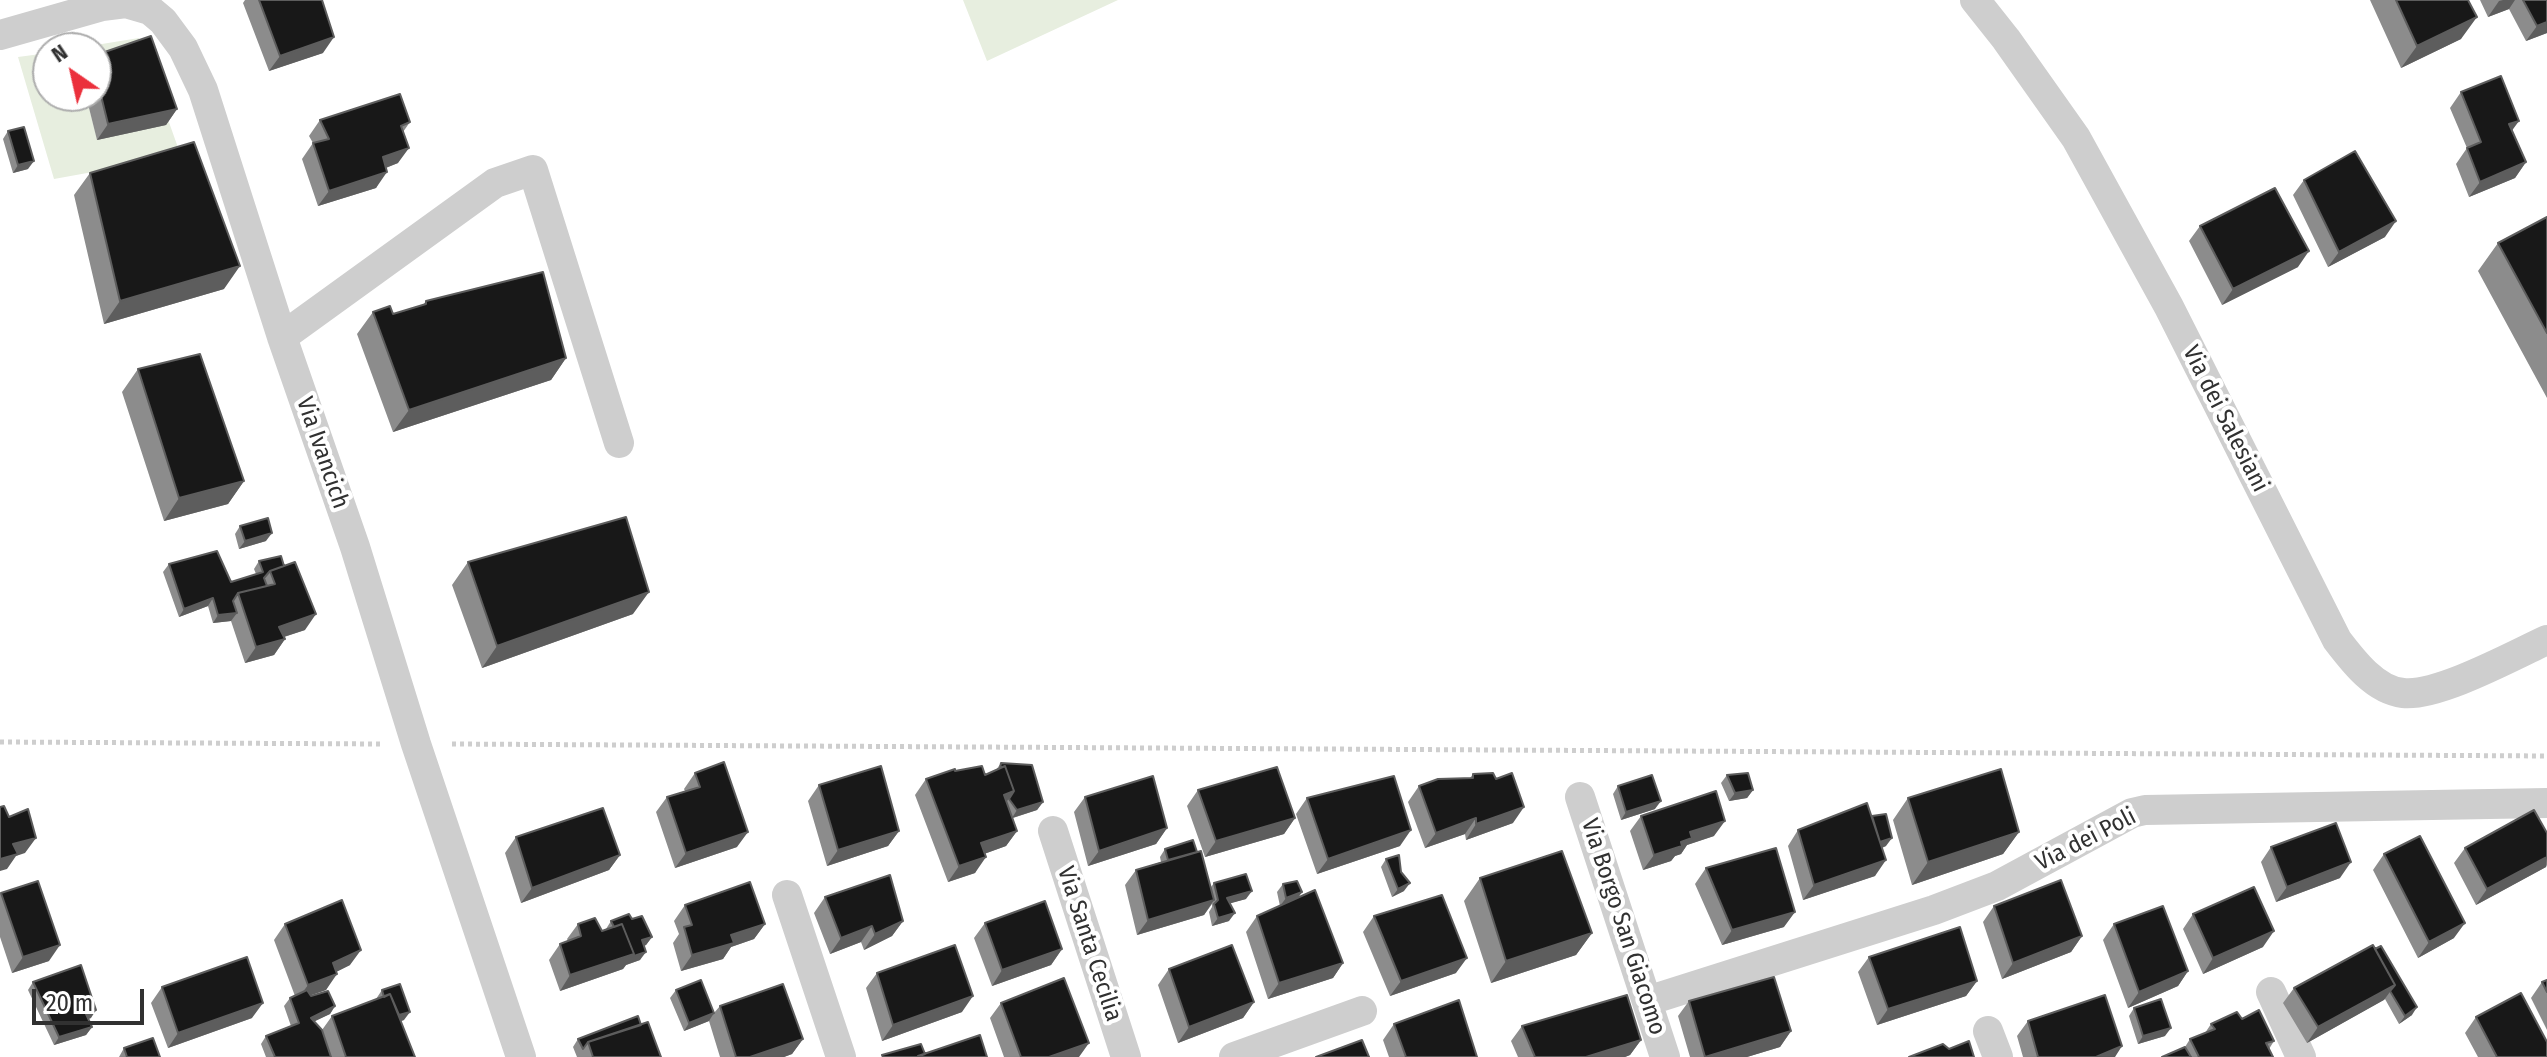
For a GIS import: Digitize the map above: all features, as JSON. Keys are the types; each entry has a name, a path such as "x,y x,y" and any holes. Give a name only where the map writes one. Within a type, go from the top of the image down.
{"street":[{"name":"Via dei Salesiani","path":"1975,0 2076,138 2169,307 2337,640 2352,659 2369,676 2390,689 2403,693 2423,692 2547,640"},
{"name":"Via Ivancich","path":"0,35 120,3 140,5 163,21 183,48 203,90 521,1057"},
{"path":"282,337 495,183 533,170 619,443"},
{"name":"Via Borgo San Giacomo","path":"1580,797 1665,1057"},
{"name":"Via dei Poli","path":"1647,1001 1934,910 1997,886 2132,813 2145,810 2547,803"},
{"name":"Via Santa Cecilia","path":"1053,831 1126,1057"},
{"path":"787,895 841,1057"},
{"path":"2271,992 2301,1057"},
{"path":"1234,1057 1362,1011"}],"path":[{"path":"0,742 391,744"},
{"path":"440,744 2547,756"}],"green space":[{"path":"963,0 1118,0 987,61"},
{"path":"139,38 181,156 54,179 34,112 90,112 97,139 97,112 112,112 112,42"},
{"path":"32,55 32,104 18,57"}],"building":[{"path":"259,0 322,0 334,37 280,56"},
{"path":"2396,0 2468,0 2477,17 2417,46"},
{"path":"2523,0 2547,0 2547,22 2537,26"},
{"path":"151,36 177,109 108,124 105,112 112,112 112,49"},
{"path":"2501,76 2519,121 2509,124 2526,162 2480,182 2467,148 2481,142 2461,92"},
{"path":"400,94 410,122 401,126 409,148 383,157 387,172 329,191 313,143 329,139 320,120"},
{"path":"24,127 34,161 18,165 8,131"},
{"path":"194,142 240,266 120,301 90,173"},
{"path":"2355,151 2396,221 2339,252 2304,180"},
{"path":"2275,188 2309,251 2233,289 2200,226"},
{"path":"2547,217 2547,333 2498,243"},
{"path":"543,272 566,358 409,410 373,312 390,306 393,314 426,304 426,301"},
{"path":"200,354 244,481 179,498 138,369"},
{"path":"626,517 649,592 497,646 468,562"},
{"path":"268,518 272,533 245,541 240,526"},
{"path":"217,551 231,582 263,572 259,561 281,556 284,566 270,571 264,578 267,586 238,593 233,601 237,613 218,615 213,598 184,609 169,564"},
{"path":"295,562 316,614 279,627 285,639 256,647 238,593 275,584 270,571"},
{"path":"724,762 748,832 686,853 667,797 700,787 695,773"},
{"path":"1001,763 1032,765 1043,802 1017,810 1009,799 1014,791 1005,766 1000,768"},
{"path":"881,766 899,831 838,850 819,785"},
{"path":"982,766 985,775 1005,766 1014,791 1004,795 1017,831 981,843 986,857 959,866 926,779 955,769"},
{"path":"1277,767 1295,818 1216,841 1198,790"},
{"path":"2001,769 2019,832 1928,862 1908,798"},
{"path":"1493,773 1496,779 1512,773 1524,807 1476,824 1476,818 1436,833 1419,786 1438,779 1473,778 1473,774"},
{"path":"1748,773 1753,790 1735,793 1727,775"},
{"path":"1652,775 1661,801 1626,812 1618,786"},
{"path":"1153,776 1167,828 1099,851 1085,797"},
{"path":"1394,776 1411,830 1328,859 1307,798"},
{"path":"1716,791 1725,821 1690,832 1692,838 1681,842 1682,846 1654,855 1641,816"},
{"path":"1867,803 1886,860 1814,885 1798,830"},
{"path":"4,806 9,817 28,809 36,838 13,844 18,854 0,859 0,807"},
{"path":"603,808 620,855 532,888 516,837"},
{"path":"2534,810 2547,833 2547,857 2487,889 2465,848"},
{"path":"1886,814 1892,838 1880,842 1872,816"},
{"path":"2336,823 2351,862 2287,887 2271,847"},
{"path":"2420,836 2465,923 2429,942 2384,854"},
{"path":"1193,840 1197,852 1168,860 1165,849"},
{"path":"1776,848 1795,912 1732,930 1706,868"},
{"path":"1201,851 1214,900 1148,920 1136,870"},
{"path":"1562,851 1592,933 1506,961 1480,878"},
{"path":"1399,855 1401,872 1410,883 1398,889 1386,859"},
{"path":"1246,874 1252,891 1227,898 1235,913 1218,918 1214,883"},
{"path":"890,875 903,921 875,934 872,926 841,938 825,897"},
{"path":"2061,880 2082,936 2013,963 1994,906"},
{"path":"38,881 60,945 23,957 1,893"},
{"path":"1297,881 1302,892 1286,898 1283,884"},
{"path":"750,882 765,924 731,935 734,943 692,955 684,927 692,925 685,905"},
{"path":"2254,887 2274,931 2213,958 2193,914"},
{"path":"1315,890 1343,963 1279,983 1257,916"},
{"path":"1442,895 1467,958 1401,981 1374,916"},
{"path":"342,900 361,950 333,963 337,974 308,985 285,924"},
{"path":"1045,901 1062,949 1002,970 985,923"},
{"path":"2163,906 2188,971 2139,992 2114,924"},
{"path":"629,914 632,919 642,916 652,937 642,940 646,952 631,957 634,954 622,924 614,927 611,921"},
{"path":"595,918 602,931 622,924 634,954 570,975 560,944 581,936 578,924"},
{"path":"1960,927 1977,981 1888,1009 1869,957"},
{"path":"955,945 973,996 893,1025 877,973"},
{"path":"1232,945 1254,1002 1189,1027 1169,969"},
{"path":"2373,945 2395,985 2318,1027 2294,988"},
{"path":"2381,946 2417,1007 2405,1016 2390,991 2395,985 2375,949"},
{"path":"247,957 263,1003 178,1033 162,987"},
{"path":"81,965 96,1010 86,1014 92,1027 59,1037 33,982"},
{"path":"1774,977 1791,1031 1705,1057 1689,1001"},
{"path":"1064,978 1089,1043 1049,1057 1021,1057 1001,1003"},
{"path":"701,980 714,1013 689,1023 676,990"},
{"path":"400,984 410,1012 399,1015 390,994 384,997 382,990"},
{"path":"783,984 803,1039 750,1057 736,1057 720,1006"},
{"path":"307,990 311,996 328,991 335,1006 311,1018 322,1030 331,1057 275,1057 266,1036 299,1023 290,998"},
{"path":"2521,993 2547,1042 2547,1057 2497,1057 2476,1017"},
{"path":"390,994 415,1057 346,1057 332,1016"},
{"path":"1627,995 1641,1040 1586,1057 1535,1057 1522,1026"},
{"path":"2105,995 2122,1046 2096,1057 2038,1057 2028,1021"},
{"path":"2161,999 2171,1028 2143,1036 2134,1008"},
{"path":"1459,1000 1477,1057 1406,1057 1394,1024"},
{"path":"2259,1010 2274,1041 2266,1043 2273,1057 2199,1057 2190,1039 2215,1029 2211,1024 2237,1012 2242,1019"},
{"path":"638,1016 641,1025 588,1042 583,1049 578,1039"},
{"path":"648,1022 661,1057 593,1057 588,1042"},
{"path":"980,1035 987,1057 918,1057 918,1056"},
{"path":"153,1038 160,1057 127,1057 124,1048"},
{"path":"1362,1040 1369,1057 1316,1057"},
{"path":"1969,1041 1974,1057 1909,1057 1943,1044 1949,1049"},
{"path":"921,1044 925,1054 917,1057 882,1055"},
{"path":"2185,1047 2191,1057 2162,1057"}]}
